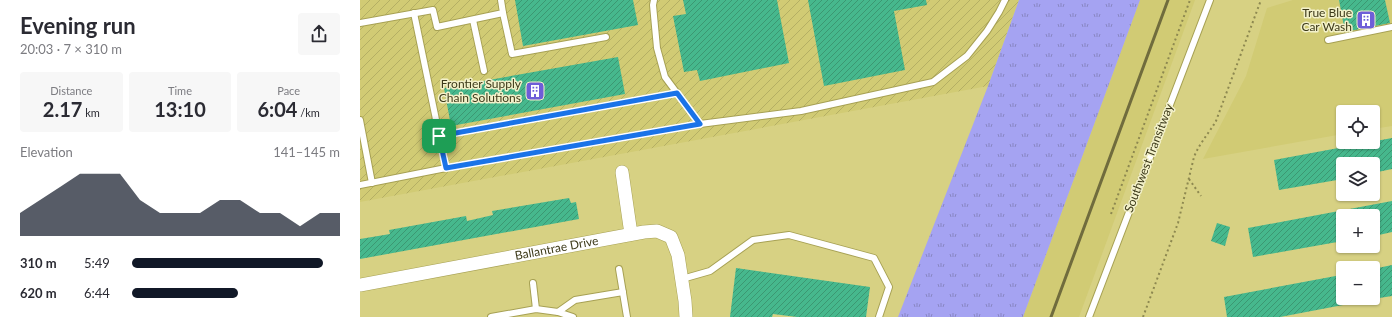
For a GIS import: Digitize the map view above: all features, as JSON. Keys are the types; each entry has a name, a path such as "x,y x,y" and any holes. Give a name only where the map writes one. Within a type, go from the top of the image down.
{"street":[{"path":"622,172 631,234"},
{"name":"Ballantrae Drive","path":"360,285 631,234 657,231 671,237 678,255 686,317"}],"lane":[{"path":"501,0 512,54 606,37"},
{"path":"654,0 653,5 657,48 665,77 700,124"},
{"path":"360,185 446,168 700,124 801,110 933,82 967,56 987,30 1005,0"},
{"name":"Southwest Transitway","path":"1089,317 1210,0"},
{"path":"360,23 433,10 436,27 503,13"},
{"path":"414,13 446,168"},
{"path":"473,20 484,71"},
{"path":"1328,40 1392,27"},
{"path":"439,136 677,93"},
{"path":"360,120 372,182"},
{"path":"682,279 710,271 753,240 789,235 874,258 888,287 878,317"},
{"path":"619,268 627,317"},
{"path":"533,283 536,309"},
{"path":"558,312 575,300 623,292"},
{"path":"491,317 511,315 536,309 558,312 573,317"}],"path":[{"path":"1111,214 1190,0"},
{"path":"1143,317 1178,223 1194,157 1216,121 1261,0"},
{"path":"1189,179 1201,196"}],"shaded area":[{"path":"360,0 1019,0 988,86 360,202"},
{"path":"1140,0 1195,0 1079,317 1023,317"},
{"path":"1293,0 1392,0 1392,126 1380,128 1380,105 1336,105 1336,135 1203,159 1246,76 1267,8"}],"green space":[{"path":"1019,0 1140,0 1023,317 898,317 988,86"}],"building":[{"path":"515,0 633,0 638,25 523,46"},
{"path":"683,0 777,0 789,63 700,81 697,70 684,72 673,16 686,14"},
{"path":"808,0 926,0 927,5 894,11 905,70 824,86"},
{"name":"True Blue Car Wash","path":"1339,0 1385,0 1390,23 1345,32"},
{"name":"Frontier Supply Chain Solutions","path":"618,57 625,94 451,126 444,88"},
{"path":"1392,138 1392,169 1380,172 1380,157 1336,157 1336,180 1279,190 1274,160 1336,148 1380,149 1380,140"},
{"path":"569,198 571,203 576,202 579,219 360,259 360,239 390,234 389,230 466,216 467,221 493,215 492,211"},
{"path":"1392,201 1392,232 1380,235 1380,209 1349,209"},
{"path":"1336,212 1336,242 1253,257 1248,228"},
{"path":"1217,223 1230,227 1225,246 1211,241"},
{"path":"1392,265 1392,296 1380,298 1380,268"},
{"path":"736,268 870,287 866,317 797,317 773,314 772,317 730,317"},
{"path":"1336,276 1336,305 1343,305 1280,317 1227,317 1224,297"}],"railway":[{"path":"1051,317 1168,0"}],"place":[{"name":"True Blue Car Wash","path":"1366,20"},
{"name":"Frontier Supply Chain Solutions","path":"535,91"}],"route":[{"path":"677,93 700,124 446,168 439,136 677,93"}]}
